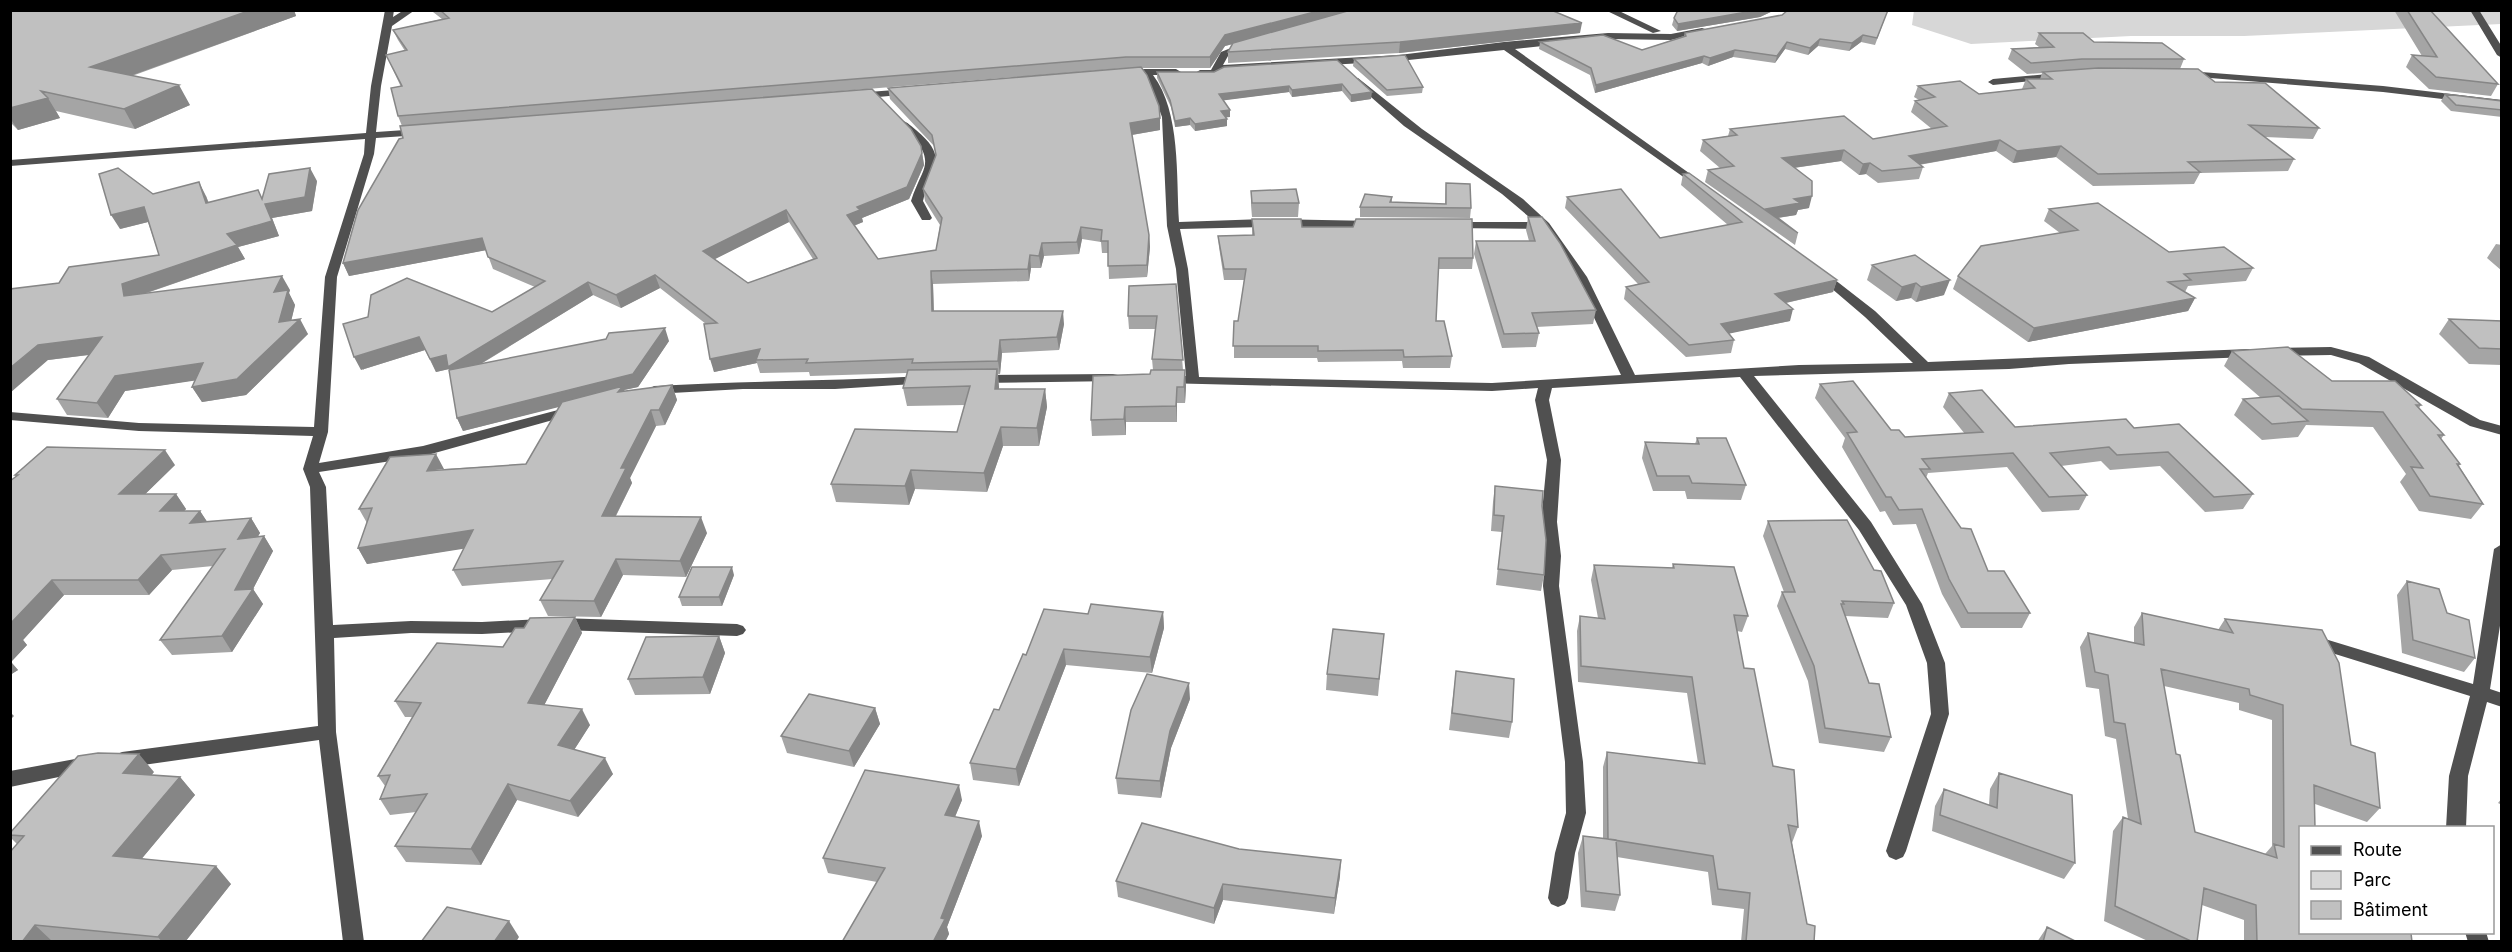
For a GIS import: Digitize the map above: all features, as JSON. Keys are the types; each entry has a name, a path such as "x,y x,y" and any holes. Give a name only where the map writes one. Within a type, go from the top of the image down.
{"street":[{"path":"354,942 327,732 318,487 310,469 321,432 331,277 369,154 376,86 389,17 411,10"},
{"path":"1609,10 1671,38"},
{"path":"1627,20 1635,10"},
{"path":"2474,10 2502,55"},
{"path":"1118,74 1145,72 1214,74 1220,68 1399,58 1504,45 1608,36 1671,38 1716,29"},
{"path":"1214,74 1229,50 1261,41"},
{"path":"1504,45 1712,195"},
{"path":"1340,61 1375,98 1440,148 1489,178 1545,225 1573,266 1630,378"},
{"path":"1145,72 1155,85 1167,117 1173,226 1182,269 1193,381"},
{"path":"2175,74 2383,89 2502,103"},
{"path":"1993,82 2070,76"},
{"path":"847,97 884,104 917,91"},
{"path":"884,104 927,146 931,155 931,166 919,191 917,201 926,218"},
{"path":"10,163 433,130"},
{"path":"1173,226 1264,223 1387,225"},
{"path":"1434,225 1545,225"},
{"path":"1812,267 1870,314 1924,366"},
{"path":"1150,379 1256,380 1416,387 1546,386 1630,378 1744,372 2331,351 2364,360 2475,423 2502,431"},
{"path":"1744,372 1865,526 1914,604 1936,663 1940,714 1896,850"},
{"path":"958,380 1129,379"},
{"path":"637,393 671,387 936,380"},
{"path":"1546,386 1542,400 1554,460 1550,522 1553,556 1551,586 1575,762 1576,813 1565,853 1558,898"},
{"path":"310,469 424,452 592,405"},
{"path":"10,416 140,427 321,432"},
{"path":"2456,826 2453,802 2471,719 2480,692 2502,549"},
{"path":"325,632 411,627 482,628 561,624 737,630"},
{"path":"2325,645 2502,700"},
{"path":"10,779 103,762 327,732"}],"green space":[{"path":"1914,10 2502,11 2501,24 2244,36 2131,36 1971,44 1912,25"}],"building":[{"path":"10,10 251,10 90,67 179,85 124,109 41,91 48,98 10,108"},
{"path":"440,10 1322,10 1225,35 1210,57 1126,57 398,116 391,88 402,86 386,55 407,50 393,30 449,18"},
{"path":"1351,10 1551,10 1582,23 1400,42 1228,52 1233,43"},
{"path":"1678,10 1758,10 1678,24 1674,18"},
{"path":"1788,10 1888,10 1877,38 1863,35 1852,43 1820,39 1810,48 1787,42 1777,56 1735,50 1596,85 1591,68 1540,42 1603,35 1642,50 1686,36 1685,33 1782,15"},
{"path":"2407,10 2430,10 2498,84 2436,77 2412,55 2437,57"},
{"path":"2039,33 2083,33 2094,42 2162,43 2184,59 2082,59 2031,63 2012,49 2054,47"},
{"path":"1405,55 1423,87 1387,90 1354,59"},
{"path":"1337,60 1372,92 1351,95 1342,84 1292,90 1289,86 1219,94 1230,110 1221,111 1227,119 1195,124 1190,118 1175,121 1170,100 1157,72 1214,72 1224,67"},
{"path":"1141,67 1147,75 1159,106 1160,118 1130,123 1149,235 1147,265 1108,266 1108,241 1101,241 1102,230 1081,227 1077,242 1042,243 1039,256 1030,255 1028,269 931,271 932,311 1063,311 1057,337 1000,340 998,361 912,363 913,359 806,363 808,359 756,360 760,349 710,359 704,324 717,323 655,275 616,295 588,282 448,367 446,355 430,359 419,337 354,357 343,324 368,317 371,295 407,278 492,312 545,281 488,257 482,238 343,263 358,210 399,139 403,138 400,126 872,89 911,129 921,146 922,153 907,187 857,207 860,210 847,215 878,259 936,250 942,218 923,189 936,155 932,135 888,88","holes":["786,210 817,258 748,283 703,251"]},
{"path":"2098,68 2198,69 2215,82 2265,83 2319,128 2249,125 2294,159 2188,162 2200,172 2098,174 2061,146 2017,151 2000,140 1909,156 1923,167 1882,171 1870,163 1863,164 1844,150 1782,158 1812,181 1812,196 1794,199 1800,203 1766,209 1798,233 1708,170 1734,166 1703,140 1737,135 1730,129 1844,116 1873,139 1947,126 1915,101 1935,97 1918,86 1960,81 1979,94 2035,88 2026,79 2052,79 2043,72"},
{"path":"2445,94 2502,101 2502,110 2456,105"},
{"path":"118,168 153,194 199,182 206,203 258,190 262,199 269,174 310,168 305,197 265,204 272,221 227,234 237,245 122,284 124,296 282,276 274,292 288,290 279,322 300,319 237,379 192,387 203,363 115,376 97,403 57,399 102,337 38,345 10,368 10,289 59,283 69,267 159,255 144,207 111,215 99,174"},
{"path":"1689,173 1837,280 1775,294 1793,309 1721,324 1734,340 1689,345 1626,287 1649,282 1567,197 1621,189 1660,238 1742,222 1683,174"},
{"path":"1446,183 1470,184 1471,208 1360,207 1365,194 1392,197 1390,202 1446,204"},
{"path":"1296,189 1299,203 1252,203 1251,191"},
{"path":"2098,203 2169,252 2224,247 2253,268 2184,274 2191,280 2168,282 2195,298 2034,328 1958,276 1981,246 2078,230 2049,209"},
{"path":"1528,217 1542,217 1560,243 1596,310 1532,313 1539,333 1504,334 1476,241 1535,241"},
{"path":"1252,219 1301,219 1302,227 1353,227 1356,219 1472,219 1473,258 1439,258 1436,321 1444,321 1452,356 1404,357 1403,350 1318,351 1318,346 1233,346 1234,321 1238,321 1246,269 1224,269 1218,236 1254,235"},
{"path":"1915,255 1950,280 1921,287 1916,283 1902,287 1872,265"},
{"path":"1176,284 1183,360 1152,359 1157,316 1128,316 1129,286"},
{"path":"2449,319 2502,321 2502,349 2479,348"},
{"path":"665,328 633,374 457,418 449,370 606,339 609,333"},
{"path":"2288,347 2332,381 2395,381 2421,405 2416,405 2444,435 2438,435 2460,464 2457,464 2483,504 2430,496 2411,467 2423,468 2383,412 2302,409 2232,351"},
{"path":"997,369 995,389 1045,389 1037,428 1001,427 984,473 911,470 905,486 831,484 855,429 957,432 970,386 903,388 908,370"},
{"path":"1151,370 1185,370 1184,387 1177,387 1176,406 1125,407 1124,419 1091,420 1093,376 1150,374"},
{"path":"1853,381 1891,430 1899,430 1905,437 1983,432 1949,393 1982,390 2015,427 2126,419 2134,428 2179,424 2253,494 2214,497 2168,452 2117,455 2109,447 2050,453 2087,495 2049,497 2013,453 1922,459 1930,469 1920,469 1961,528 1971,529 1988,571 2004,571 2030,613 1968,613 1949,579 1922,509 1899,510 1891,497 1886,497 1847,433 1857,432 1820,384"},
{"path":"672,385 659,410 651,410 621,468 626,468 602,516 701,517 680,561 616,559 594,601 540,600 563,561 453,570 473,530 358,548 372,508 359,509 390,457 436,454 427,471 526,464 562,402 623,386 618,392"},
{"path":"2279,396 2308,421 2272,424 2243,399"},
{"path":"1697,438 1726,438 1746,485 1692,483 1689,476 1657,476 1645,442 1699,444"},
{"path":"47,447 165,450 119,494 176,494 160,511 200,511 190,523 251,518 238,539 264,536 235,590 253,589 222,636 160,640 225,549 161,555 138,580 52,580 10,624 10,481"},
{"path":"1495,486 1543,491 1542,506 1546,540 1544,575 1498,569 1504,516 1494,515"},
{"path":"1847,520 1874,570 1881,571 1894,603 1842,601 1844,604 1841,604 1869,683 1879,684 1891,737 1825,728 1814,666 1782,592 1795,592 1768,521"},
{"path":"1673,564 1734,567 1748,616 1734,615 1744,668 1754,669 1773,766 1794,770 1798,827 1788,825 1807,924 1815,926 1814,942 1746,942 1750,893 1718,889 1713,856 1608,839 1607,752 1705,764 1692,677 1581,666 1580,616 1605,619 1594,565 1674,568"},
{"path":"692,567 732,567 719,597 679,597"},
{"path":"2407,581 2439,589 2447,613 2469,620 2475,658 2413,640"},
{"path":"1091,604 1163,612 1150,657 1064,649 1016,769 970,763 994,709 999,710 1023,654 1026,655 1044,609 1088,614"},
{"path":"2142,613 2233,633 2225,619 2322,630 2339,663 2351,745 2375,753 2380,808 2314,785 2315,826 2299,826 2299,934 2411,934 2412,942 2257,942 2256,905 2204,888 2197,942 2115,906 2123,817 2141,824 2125,724 2114,722 2108,675 2095,672 2088,633 2144,645","holes":["2161,669 2249,689 2250,695 2283,705 2284,847 2274,844 2277,858 2195,832 2180,755 2176,754"]},
{"path":"575,617 528,703 582,709 558,745 605,758 570,801 508,784 471,849 395,846 427,794 380,799 390,775 378,776 421,703 395,701 437,643 503,647 515,628 524,628 530,618"},
{"path":"1333,629 1384,634 1379,679 1327,674"},
{"path":"719,636 703,677 628,679 646,637"},
{"path":"1456,671 1514,679 1512,722 1452,713"},
{"path":"1147,674 1189,683 1170,731 1160,781 1116,778 1131,710"},
{"path":"809,694 875,708 849,751 781,736"},
{"path":"98,753 139,754 123,773 180,777 113,856 216,866 158,937 35,925 22,942 10,942 10,852 24,836 10,835 10,833 78,756"},
{"path":"865,770 959,785 945,815 979,821 941,918 945,919 933,942 842,942 885,868 823,858"},
{"path":"1999,773 2072,795 2075,863 1940,815 1944,789 1997,808"},
{"path":"1142,823 1239,849 1341,860 1335,898 1223,884 1214,908 1116,881"},
{"path":"1583,836 1616,840 1620,895 1586,891"},
{"path":"447,907 509,921 494,942 421,942"},
{"path":"2047,927 2077,942 2043,942"}]}
